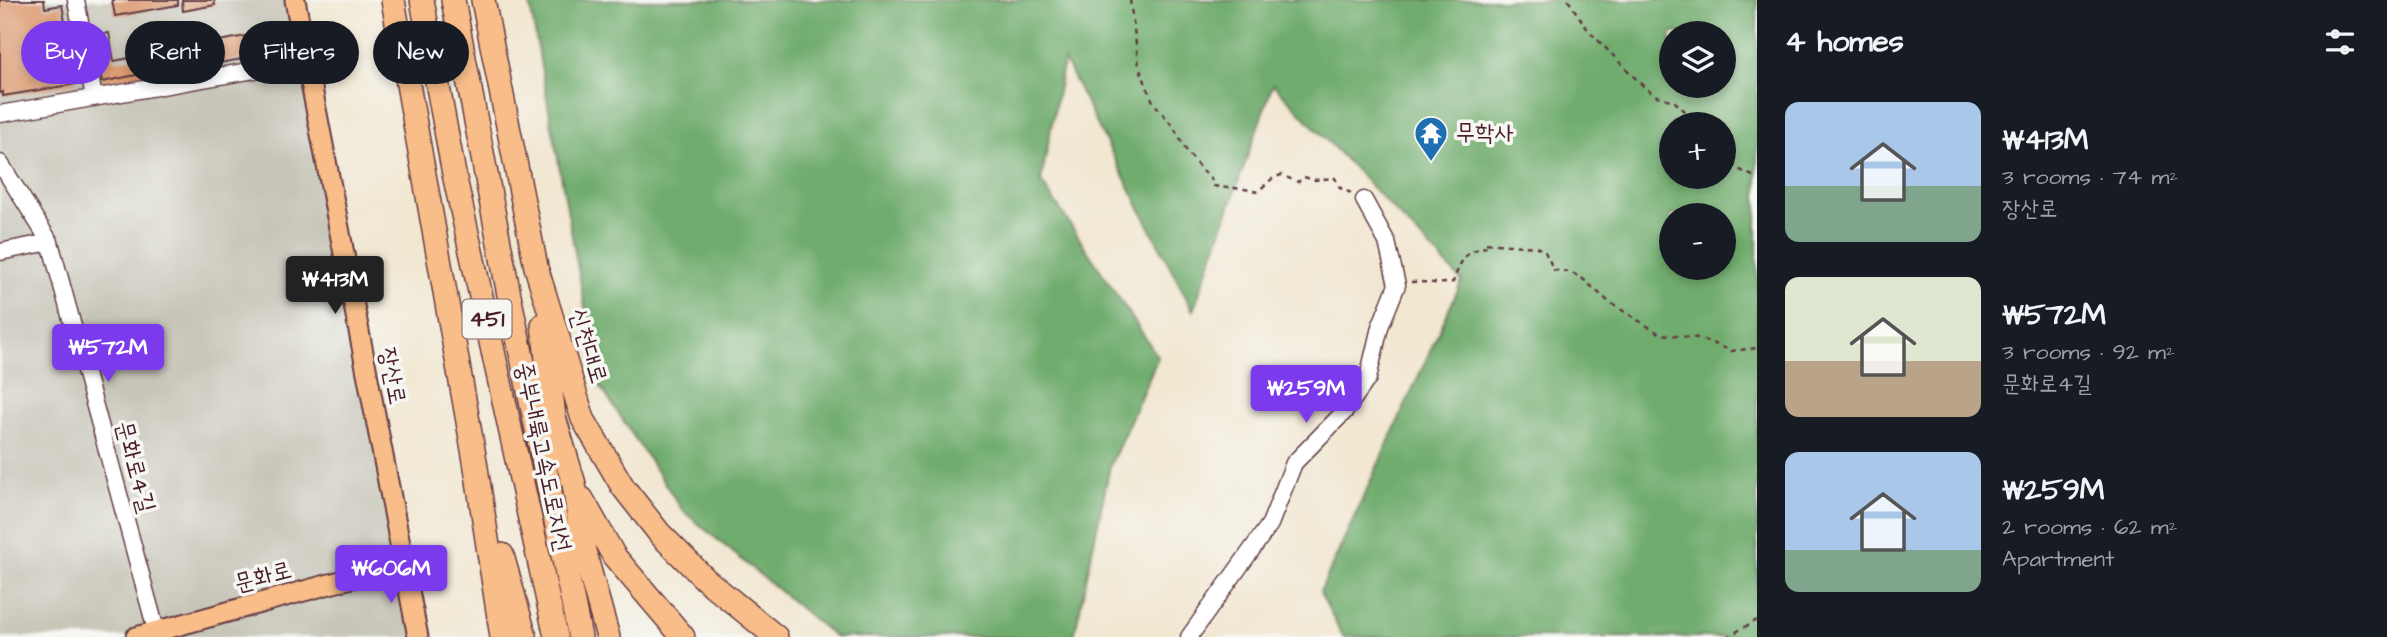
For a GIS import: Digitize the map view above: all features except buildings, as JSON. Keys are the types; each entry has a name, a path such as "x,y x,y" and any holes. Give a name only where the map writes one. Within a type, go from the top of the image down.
{"highway":[{"path":"393,0 475,461 502,637"},
{"name":"중부내륙고속도로지선","path":"422,0 454,174 556,637"},
{"name":"중부내륙고속도로지선","path":"453,0 509,295 580,637"},
{"name":"신천대로","path":"483,0 536,267 583,419 623,487 660,534 705,579 776,637"},
{"path":"536,267 554,417 574,484 584,551 608,637"},
{"path":"475,461 525,637"},
{"path":"574,484 614,556 683,637"}],"main road":[{"name":"장산로","path":"295,0 299,21"},
{"name":"장산로","path":"310,84 418,637"},
{"name":"문화로","path":"136,637 158,634 403,564"}],"street":[{"path":"76,0 94,98"},
{"path":"0,114 239,73"},
{"name":"문화로4길","path":"0,163 50,242 158,634"},
{"path":"1189,637 1270,524 1294,463 1345,411 1368,377 1380,327 1397,285 1387,242 1364,200"},
{"path":"0,251 50,242"}],"path":[{"path":"1130,0 1139,66 1153,102 1173,126 1202,171 1210,176 1214,186 1257,192 1273,178 1282,175 1298,182 1304,177 1314,180 1335,178 1340,188 1364,200"},
{"path":"1568,0 1588,30 1645,88 1657,96 1674,101 1686,112"},
{"path":"1736,167 1757,178"},
{"path":"1397,285 1425,281 1441,285 1453,282 1461,260 1474,249 1486,247 1484,243 1537,247 1545,253 1554,270 1570,272 1583,279 1609,302 1660,334 1699,338 1732,351 1757,348"},
{"path":"1727,637 1757,620"}],"shaded area":[{"path":"0,0 292,0 296,21 239,21 239,84 309,84 419,637 0,637"}],"green space":[{"path":"529,0 1757,0 1757,637 1343,637 1320,592 1462,281 1273,84 1193,311 1064,60 1041,181 1158,357 1110,466 1074,637 835,637 683,511 599,384"}],"place":[{"name":"무학사","path":"1431,163"}]}
